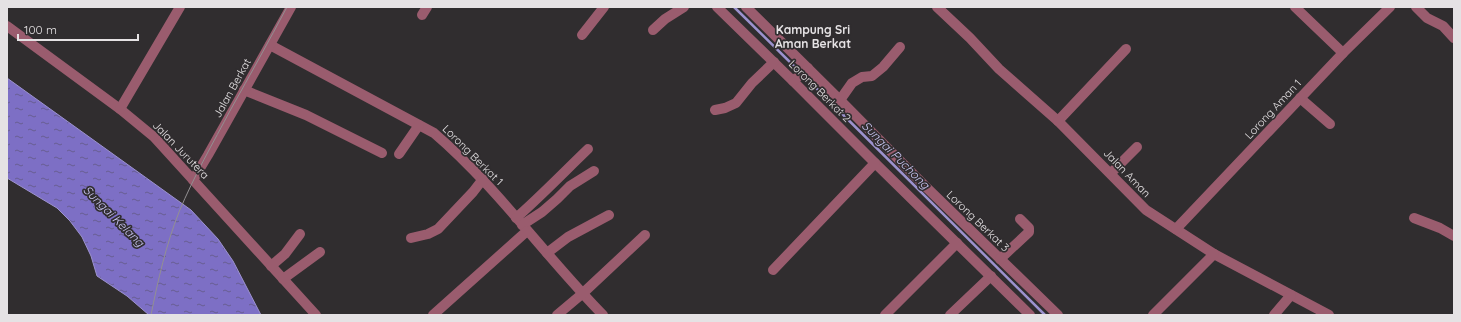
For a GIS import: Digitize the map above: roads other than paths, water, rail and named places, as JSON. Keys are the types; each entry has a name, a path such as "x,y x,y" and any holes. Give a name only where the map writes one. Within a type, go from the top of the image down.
{"street":[{"path":"120,110 180,7"},
{"name":"Jalan Berkat","path":"193,180 291,7"},
{"path":"582,35 604,7"},
{"path":"653,30 665,19 684,7"},
{"name":"Lorong Berkat 2","path":"717,7 1030,315"},
{"name":"Lorong Berkat 3","path":"746,7 926,187 1058,315"},
{"name":"Jalan Aman","path":"937,7 970,38 999,69 1058,120 1146,210 1214,254 1329,315"},
{"path":"1295,7 1343,53"},
{"name":"Lorong Aman 1","path":"1176,229 1343,53 1390,7"},
{"path":"1416,7 1427,18 1443,26 1454,38"},
{"name":"Jalan Jurutera","path":"7,26 120,110 154,138 316,315"},
{"name":"Lorong Berkat 1","path":"270,45 434,133 453,149 483,179 582,294 603,315"},
{"path":"840,100 852,83 862,77 872,76 883,67 900,47"},
{"path":"1058,120 1126,49"},
{"path":"715,110 725,108 736,103 757,77 774,62"},
{"path":"793,81 808,68"},
{"path":"244,90 306,115 382,153"},
{"path":"1300,98 1330,124"},
{"path":"399,154 419,125"},
{"path":"1111,173 1138,146"},
{"path":"522,225 533,203 588,149"},
{"path":"773,270 878,166 894,155"},
{"path":"433,315 522,225 558,199 570,186 594,171"},
{"path":"411,238 428,234 438,229 473,192 483,179"},
{"path":"913,200 926,187"},
{"path":"547,253 568,237 609,215"},
{"path":"1414,218 1440,228 1454,236"},
{"path":"1000,259 1029,232 1030,228 1020,219"},
{"path":"271,266 285,254 300,234"},
{"path":"557,315 582,294 645,235"},
{"path":"885,315 957,243"},
{"path":"283,279 320,252"},
{"path":"1153,315 1214,254"},
{"path":"950,315 991,276"},
{"path":"1274,315 1290,295"}],"water":[{"name":"Sungai Kelang","path":"7,78 191,210 218,239 233,261 261,315 149,315 127,296 97,276 91,256 82,237 70,221 57,208 7,178"}],"waterway":[{"name":"Sungai Puchong","path":"734,7 799,71"},
{"name":"Sungai Puchong","path":"803,75 1045,315"}],"tram line":[{"path":"151,315 166,250 179,212 197,173 287,7"}],"district":[{"name":"Kampung Sri Aman Berkat","path":"813,36"}]}
